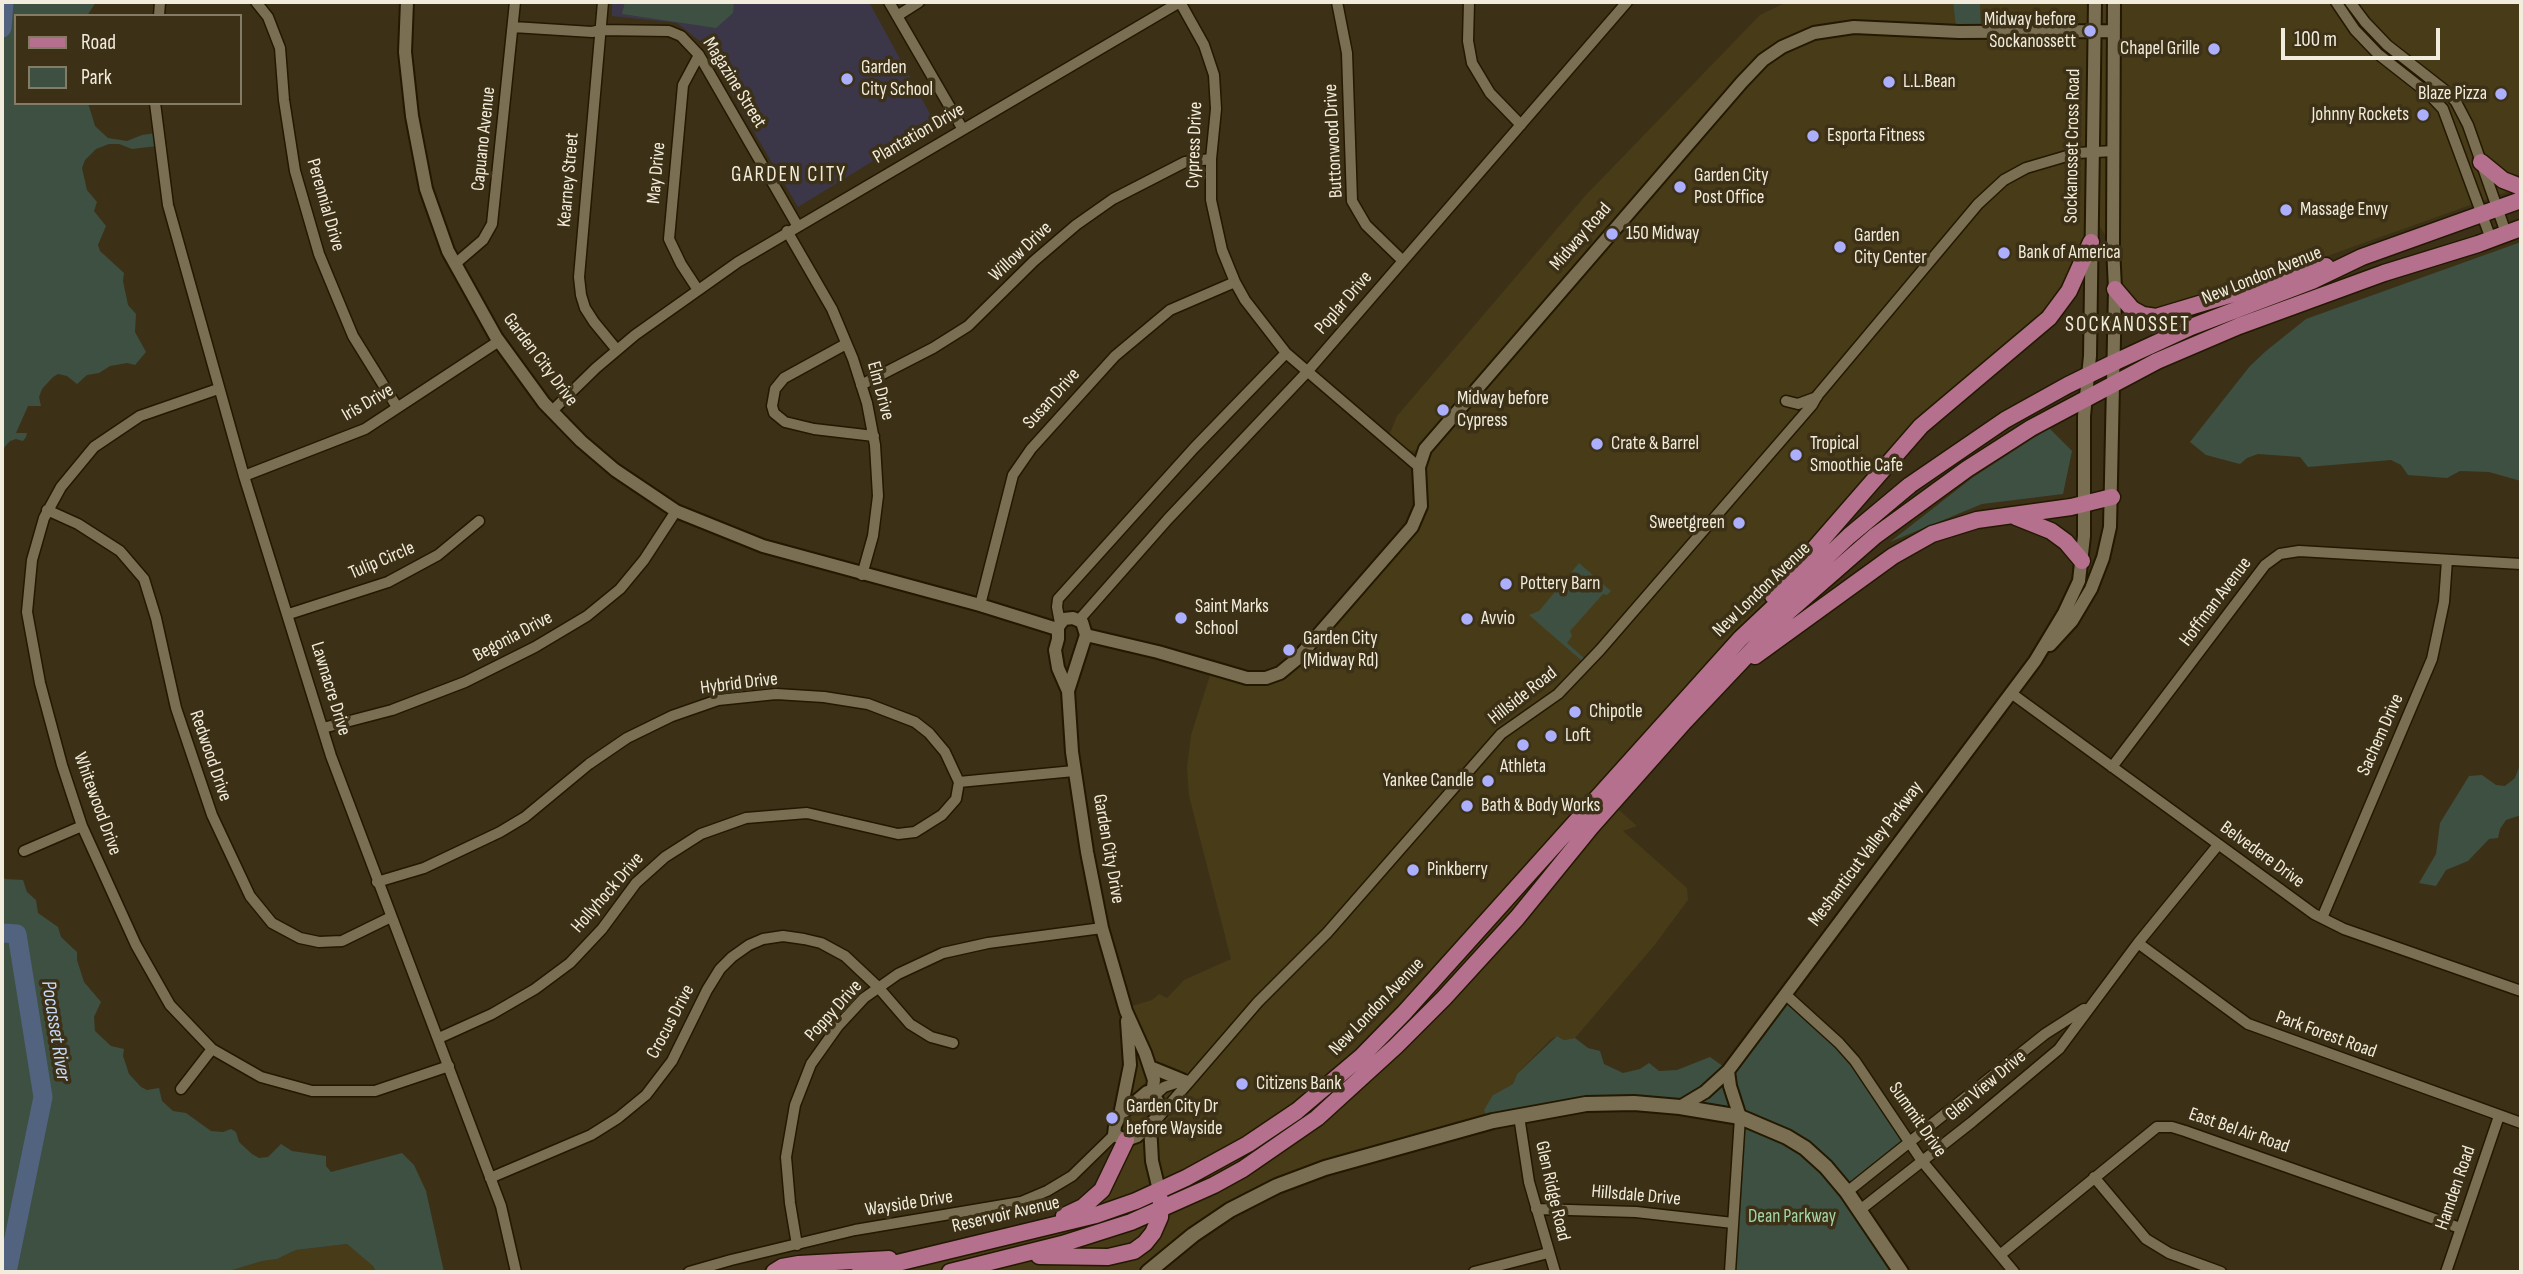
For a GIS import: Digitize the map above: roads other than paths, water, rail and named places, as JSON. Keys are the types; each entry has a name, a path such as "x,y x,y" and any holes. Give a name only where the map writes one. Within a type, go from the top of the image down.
{"main road":[{"path":"2481,162 2503,180 2521,187"},
{"name":"New London Avenue","path":"1159,1190 1223,1158 1272,1129 1363,1056 1740,639 1849,536 1910,485 2005,421 2113,363 2191,327 2312,281 2362,257 2521,200"},
{"name":"New London Avenue","path":"1161,1209 1243,1169 1293,1136 1336,1102 1396,1046 1517,918 1591,827 1788,611 1875,536 1967,469 2085,398 2157,361 2239,326 2384,273 2506,233"},
{"path":"1740,639 1781,585 1914,433 2049,318 2069,291 2091,242"},
{"path":"2115,289 2132,309 2143,315 2156,317 2362,257"},
{"path":"1727,675 1893,556 1920,540 1963,523 2112,498"},
{"path":"2007,515 2051,531 2066,542 2082,561"},
{"path":"1148,1272 1193,1235 1230,1210 1277,1186 1325,1168 1493,1121 1586,1104 1680,1107 1740,1117 1787,1137 1805,1148 1826,1167 1860,1210 1901,1272"},
{"path":"1039,1228 1077,1210 1102,1190 1109,1180 1120,1137"},
{"path":"1012,1256 1098,1257 1126,1254 1150,1239 1157,1226 1161,1209 1159,1190"},
{"name":"Reservoir Avenue","path":"860,1272 1096,1215 1159,1190"},
{"path":"950,1272 1089,1236 1161,1209"},
{"path":"774,1272 782,1267 799,1264 865,1259 915,1259"}],"street":[{"name":"Perennial Drive","path":"256,2 268,17 280,48 284,100 295,172 319,254 353,336 397,407"},
{"name":"Garden City Drive","path":"407,2 405,52 412,116 426,189 455,264 499,341 544,403 581,441 615,470 676,511 763,546 980,605 1059,630 1068,647 1073,647 1084,639"},
{"name":"Capuano Avenue","path":"455,264 483,240 492,224 515,2"},
{"name":"Kearney Street","path":"603,2 579,277 580,295 585,308 617,350"},
{"path":"889,2 962,128"},
{"path":"897,16 919,2"},
{"name":"Plantation Drive","path":"552,411 617,350 738,262 1180,2"},
{"name":"Cypress Drive","path":"1180,2 1203,45 1214,75 1216,109 1210,159 1211,200 1223,250 1235,282 1245,300 1286,353 1419,467"},
{"name":"Buttonwood Drive","path":"1337,2 1347,53 1352,201 1366,225 1403,261"},
{"path":"1469,2 1468,41 1472,62 1490,93 1521,125"},
{"name":"Poplar Drive","path":"1079,620 1168,519 1307,372 1627,2"},
{"name":"Sockanosset Cross Road","path":"2088,375 2095,2"},
{"name":"Sockanosset Cross Road","path":"2113,363 2114,2"},
{"path":"2336,2 2355,30 2378,54 2429,94 2443,109 2489,211 2506,233"},
{"path":"2350,2 2386,45 2456,102 2468,125 2481,162 2489,211 2506,233"},
{"name":"Magazine Street","path":"513,27 592,32 669,31 681,36 699,55 797,225"},
{"name":"Midway Road","path":"1084,639 1213,667 1247,678 1266,678 1280,673 1297,659 1412,527 1420,506 1419,467 1424,449 1742,82 1763,60 1782,47 1814,33 1854,27 1959,32 2094,29 2113,31"},
{"name":"May Drive","path":"698,290 668,239 683,85 699,55"},
{"name":"Lawnacre Drive","path":"155,105 168,205 244,476 323,728 377,881 501,1206 516,1272"},
{"name":"Hillside Road","path":"1153,1122 1168,1108 1186,1080 1332,928 1501,734 1558,694 1600,650 1812,405 1978,204 2004,180 2026,168 2077,153 2114,151"},
{"name":"Willow Drive","path":"862,385 933,348 968,326 1034,261 1076,225 1113,199 1185,163 1210,159"},
{"name":"Elm Drive","path":"787,231 832,309 862,385 874,436 878,496 873,536 862,575"},
{"name":"Susan Drive","path":"980,605 1013,475 1031,449 1115,356 1170,310 1235,282"},
{"name":"Iris Drive","path":"244,476 365,429 499,341"},
{"path":"846,344 784,378 775,389 772,405 774,413 785,422 814,429 874,436"},
{"path":"1059,630 1058,599 1194,448 1286,353"},
{"name":"Meshanticut Valley Parkway","path":"1728,1071 2035,661 2073,621 2091,589 2107,542 2112,498 2113,363"},
{"name":"Meshanticut Valley Parkway","path":"2035,661 2074,592 2082,561 2085,398 2088,375"},
{"name":"Whitewood Drive","path":"218,389 141,416 94,447 61,487 47,510 32,560 27,612 40,683 82,826 136,945 170,1005 212,1049 261,1077 312,1091 375,1091 449,1066"},
{"path":"1786,401 1798,404 1817,397"},
{"name":"Redwood Drive","path":"47,510 78,524 120,551 144,579 156,618 176,708 212,815 250,895 272,923 300,938 319,942 342,941 391,917"},
{"name":"Begonia Drive","path":"323,728 392,710 465,682 587,616 620,589 644,560 676,511"},
{"name":"Tulip Circle","path":"289,614 387,582 438,555 479,521"},
{"name":"Hoffman Avenue","path":"2112,767 2265,565 2280,554 2299,551 2521,564"},
{"name":"Sachem Drive","path":"2322,918 2432,659 2444,602 2447,560"},
{"name":"Garden City Drive","path":"1079,620 1069,618 1059,630 1055,650 1058,668 1068,691 1074,771 1102,928 1126,1011 1154,1080 1153,1095 1158,1102 1153,1122 1152,1161 1159,1190"},
{"path":"1079,620 1085,625 1084,639"},
{"name":"Garden City Drive","path":"1068,691 1084,639"},
{"name":"Belvedere Drive","path":"2011,693 2300,905 2322,918 2344,929 2521,991"},
{"name":"Hybrid Drive","path":"377,881 424,868 500,832 525,817 589,764 627,738 672,716 718,700 776,694 824,697 868,704 915,722 929,733 945,752 958,782"},
{"path":"958,782 1074,771"},
{"name":"Hollyhock Drive","path":"439,1038 492,1014 535,989 570,963 601,929 636,883 665,857 701,834 746,818 807,813 898,834 915,832 942,815 956,799 958,782"},
{"path":"23,851 82,826"},
{"name":"Glen View Drive","path":"1860,1210 2059,1049 2138,943 2218,845"},
{"name":"Poppy Drive","path":"797,1245 789,1203 786,1157 795,1105 811,1064 838,1026 864,998 898,974 943,953 988,943 1102,928"},
{"name":"Crocus Drive","path":"490,1178 591,1135 618,1118 646,1094 672,1061 720,969 749,945 783,936 821,943 845,956 911,1024 931,1037 953,1043"},
{"name":"Park Forest Road","path":"2138,943 2248,1024 2521,1124"},
{"name":"Summit Drive","path":"1785,994 1848,1053 1922,1161 2014,1272"},
{"name":"Glen View Drive","path":"1847,1192 2045,1034 2090,1005"},
{"name":"Garden City Drive","path":"1120,1137 1115,1126 1120,1115 1130,1065 1126,1011"},
{"path":"181,1089 212,1049"},
{"path":"1150,1067 1186,1080"},
{"path":"1680,1107 1705,1092 1728,1071"},
{"path":"1728,1071 1740,1117 1730,1272"},
{"name":"Hillside Road","path":"1153,1095 1164,1087 1186,1080"},
{"path":"1120,1115 1147,1092 1153,1095"},
{"name":"Glen Ridge Road","path":"1519,1116 1529,1182 1555,1272"},
{"name":"Hamden Road","path":"2446,1272 2499,1116"},
{"path":"1120,1137 1137,1136 1153,1122"},
{"name":"East Bel Air Road","path":"2000,1255 2157,1127 2172,1127 2460,1228"},
{"name":"Wayside Drive","path":"690,1272 855,1230 1021,1202 1047,1192 1072,1176 1120,1137"},
{"path":"2094,1177 2136,1229 2156,1247 2221,1272"},
{"name":"Hillsdale Drive","path":"1536,1209 1636,1212 1733,1223"},
{"path":"1474,1272 1548,1253"}],"waterway":[{"name":"Pocasset River","path":"2,28 4,2"},
{"name":"Pocasset River","path":"2,933 17,934 43,1097 7,1272"}],"place":[{"name":"Midway before Sockanossett","path":"2090,31"},
{"name":"Chapel Grille","path":"2214,49"},
{"name":"Garden City School","path":"847,79"},
{"name":"L.L.Bean","path":"1889,82"},
{"name":"Blaze Pizza","path":"2501,94"},
{"name":"Johnny Rockets","path":"2423,115"},
{"name":"Esporta Fitness","path":"1813,136"},
{"name":"Garden City Post Office","path":"1680,187"},
{"name":"Massage Envy","path":"2286,210"},
{"name":"150 Midway","path":"1612,234"},
{"name":"Garden City Center","path":"1840,247"},
{"name":"Bank of America","path":"2004,253"},
{"name":"Midway before Cypress","path":"1443,410"},
{"name":"Crate & Barrel","path":"1597,444"},
{"name":"Tropical Smoothie Cafe","path":"1796,455"},
{"name":"Sweetgreen","path":"1739,523"},
{"name":"Pottery Barn","path":"1506,584"},
{"name":"Saint Marks School","path":"1181,618"},
{"name":"Avvio","path":"1467,619"},
{"name":"Garden City (Midway Rd)","path":"1289,650"},
{"name":"Chipotle","path":"1575,712"},
{"name":"Loft","path":"1551,736"},
{"name":"Athleta","path":"1523,745"},
{"name":"Yankee Candle","path":"1488,781"},
{"name":"Bath & Body Works","path":"1467,806"},
{"name":"Pinkberry","path":"1413,870"},
{"name":"Citizens Bank","path":"1242,1084"},
{"name":"Garden City Dr before Wayside","path":"1112,1118"}],"district":[{"name":"GARDEN CITY","path":"789,176"},
{"name":"SOCKANOSSET","path":"2128,326"}],"park label":[{"name":"Dean Parkway","path":"1792,1217"}]}
